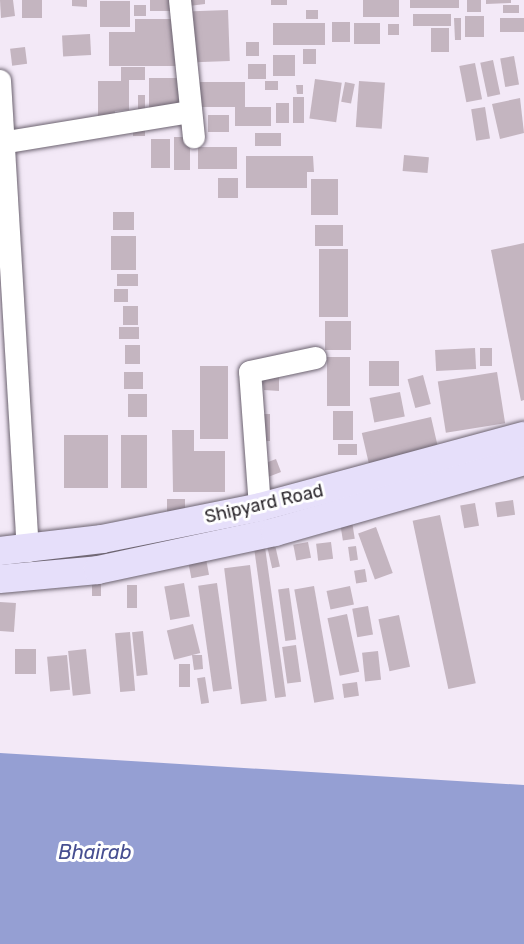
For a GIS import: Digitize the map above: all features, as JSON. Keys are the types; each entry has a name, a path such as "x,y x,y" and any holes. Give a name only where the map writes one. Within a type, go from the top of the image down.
{"main road":[{"name":"Shipyard Road","path":"14,551 260,507 524,436"},
{"path":"0,579 87,572 275,532 524,461"}],"street":[{"path":"180,0 194,137"},
{"path":"0,81 7,142 14,551"},
{"path":"7,142 191,112"},
{"path":"260,507 250,372 316,358"}],"water":[{"name":"Bhairab","path":"0,753 524,785 524,944 0,944"}],"building":[{"path":"0,0 13,0 15,16 1,18"},
{"path":"22,0 42,0 42,18 22,18"},
{"path":"72,0 87,0 87,7 72,6"},
{"path":"150,0 175,0 175,11 150,11"},
{"path":"188,0 205,0 205,4 189,6"},
{"path":"271,0 287,0 287,5 271,5"},
{"path":"363,0 399,0 399,17 363,17"},
{"path":"410,0 459,0 459,8 410,8"},
{"path":"467,0 481,0 481,12 467,12"},
{"path":"486,0 511,0 511,3 486,4"},
{"path":"100,1 130,1 130,27 100,27"},
{"path":"134,5 146,5 146,16 134,16"},
{"path":"503,5 519,5 519,13 503,13"},
{"path":"228,10 230,61 195,62 193,11"},
{"path":"306,10 318,10 318,19 306,19"},
{"path":"413,14 451,14 451,26 413,26"},
{"path":"465,16 484,16 484,37 465,37"},
{"path":"454,18 461,18 461,40 455,40"},
{"path":"500,18 524,18 524,32 500,32"},
{"path":"135,19 178,19 179,66 109,66 109,32 135,32"},
{"path":"332,22 350,22 350,42 332,42"},
{"path":"273,23 325,23 325,45 273,45"},
{"path":"354,23 380,23 380,44 354,44"},
{"path":"388,24 399,24 399,35 388,35"},
{"path":"431,28 449,28 449,52 431,52"},
{"path":"90,34 91,55 63,56 62,35"},
{"path":"246,42 259,42 259,56 246,56"},
{"path":"25,47 27,64 12,66 10,49"},
{"path":"303,49 316,49 316,64 303,64"},
{"path":"273,55 295,55 295,76 273,76"},
{"path":"514,56 519,85 505,87 500,58"},
{"path":"493,60 500,94 488,97 480,63"},
{"path":"475,63 482,99 466,102 459,66"},
{"path":"248,64 266,64 266,79 248,79"},
{"path":"121,67 145,67 145,80 129,80 129,110 115,111 115,123 98,123 98,81 121,81"},
{"path":"149,78 183,78 183,109 149,109"},
{"path":"315,79 342,83 336,122 309,119"},
{"path":"265,81 278,81 278,90 265,90"},
{"path":"359,81 385,83 382,129 356,127"},
{"path":"194,82 245,82 245,107 194,107"},
{"path":"345,82 355,84 351,104 341,102"},
{"path":"296,85 303,85 303,94 297,94"},
{"path":"138,95 145,95 145,109 138,109"},
{"path":"293,97 304,97 304,123 293,123"},
{"path":"520,98 524,133 500,139 492,104"},
{"path":"276,103 289,103 289,123 276,123"},
{"path":"235,107 271,107 271,126 235,126"},
{"path":"485,107 490,139 476,141 471,109"},
{"path":"208,115 229,115 229,132 208,132"},
{"path":"133,128 145,128 145,136 133,136"},
{"path":"255,133 281,133 281,146 255,146"},
{"path":"174,137 190,137 190,170 174,170"},
{"path":"151,139 170,139 170,168 151,168"},
{"path":"198,147 237,147 237,169 198,169"},
{"path":"404,155 429,157 428,173 403,171"},
{"path":"246,156 313,156 314,172 307,172 307,188 246,188"},
{"path":"218,178 238,178 238,198 218,198"},
{"path":"311,179 338,179 338,215 311,215"},
{"path":"113,212 134,212 134,230 113,230"},
{"path":"315,225 343,225 343,246 315,246"},
{"path":"111,236 136,236 136,270 111,270"},
{"path":"524,243 524,400 521,401 491,250"},
{"path":"319,249 348,249 348,317 319,317"},
{"path":"117,274 138,274 138,286 117,286"},
{"path":"114,289 128,289 128,302 114,302"},
{"path":"123,306 138,306 138,325 123,325"},
{"path":"325,321 351,321 351,350 325,350"},
{"path":"119,327 139,327 139,339 119,339"},
{"path":"125,345 140,345 140,364 125,364"},
{"path":"475,348 476,369 436,371 435,350"},
{"path":"480,348 492,348 492,366 480,366"},
{"path":"327,357 350,357 350,406 327,406"},
{"path":"369,361 399,361 399,386 369,386"},
{"path":"200,366 228,366 228,439 200,439"},
{"path":"124,372 143,372 143,389 124,389"},
{"path":"497,372 505,423 446,433 438,381"},
{"path":"423,375 431,404 415,408 408,379"},
{"path":"279,376 279,391 264,390 262,377"},
{"path":"400,392 405,417 374,422 370,398"},
{"path":"128,394 147,394 147,417 128,417"},
{"path":"333,411 353,411 353,440 333,440"},
{"path":"261,414 270,414 270,441 261,441"},
{"path":"431,417 438,447 369,463 362,433"},
{"path":"172,430 194,430 194,451 225,451 225,492 173,492"},
{"path":"64,435 108,435 108,488 64,488"},
{"path":"121,435 147,435 147,488 121,488"},
{"path":"338,444 357,444 357,455 338,455"},
{"path":"276,459 281,472 266,478 261,465"},
{"path":"167,499 185,499 185,513 167,513"},
{"path":"513,500 515,515 497,517 495,503"},
{"path":"475,503 479,526 464,528 460,506"},
{"path":"351,515 355,539 343,541 339,517"},
{"path":"440,515 476,683 448,689 413,521"},
{"path":"376,527 393,573 375,580 358,533"},
{"path":"308,542 311,558 296,561 293,545"},
{"path":"331,542 333,559 318,561 316,544"},
{"path":"275,545 280,566 272,568 267,547"},
{"path":"356,546 358,560 350,561 348,547"},
{"path":"265,547 286,697 275,698 254,549"},
{"path":"206,559 209,575 191,578 188,562"},
{"path":"250,565 267,701 241,704 224,568"},
{"path":"365,569 367,582 356,584 354,571"},
{"path":"92,580 101,580 101,596 92,596"},
{"path":"184,583 190,616 170,620 164,586"},
{"path":"217,583 232,689 213,692 198,586"},
{"path":"127,585 137,585 137,608 127,608"},
{"path":"314,586 334,699 314,703 294,589"},
{"path":"350,586 354,605 330,610 327,591"},
{"path":"289,588 296,639 285,641 278,590"},
{"path":"0,602 16,603 14,632 0,631"},
{"path":"368,606 373,635 357,637 352,609"},
{"path":"347,614 359,672 340,676 327,618"},
{"path":"399,615 410,667 389,671 378,619"},
{"path":"193,624 200,653 174,660 167,631"},
{"path":"143,631 148,675 137,676 132,632"},
{"path":"130,632 135,691 120,692 115,633"},
{"path":"296,645 301,682 287,684 282,647"},
{"path":"15,649 36,649 36,674 15,674"},
{"path":"86,649 91,694 73,696 68,651"},
{"path":"378,651 381,680 365,682 362,653"},
{"path":"67,655 70,690 50,692 47,657"},
{"path":"192,655 202,655 203,669 194,670"},
{"path":"179,664 190,664 190,687 179,687"},
{"path":"205,677 209,703 201,704 197,678"},
{"path":"357,682 359,696 344,698 342,684"}]}
